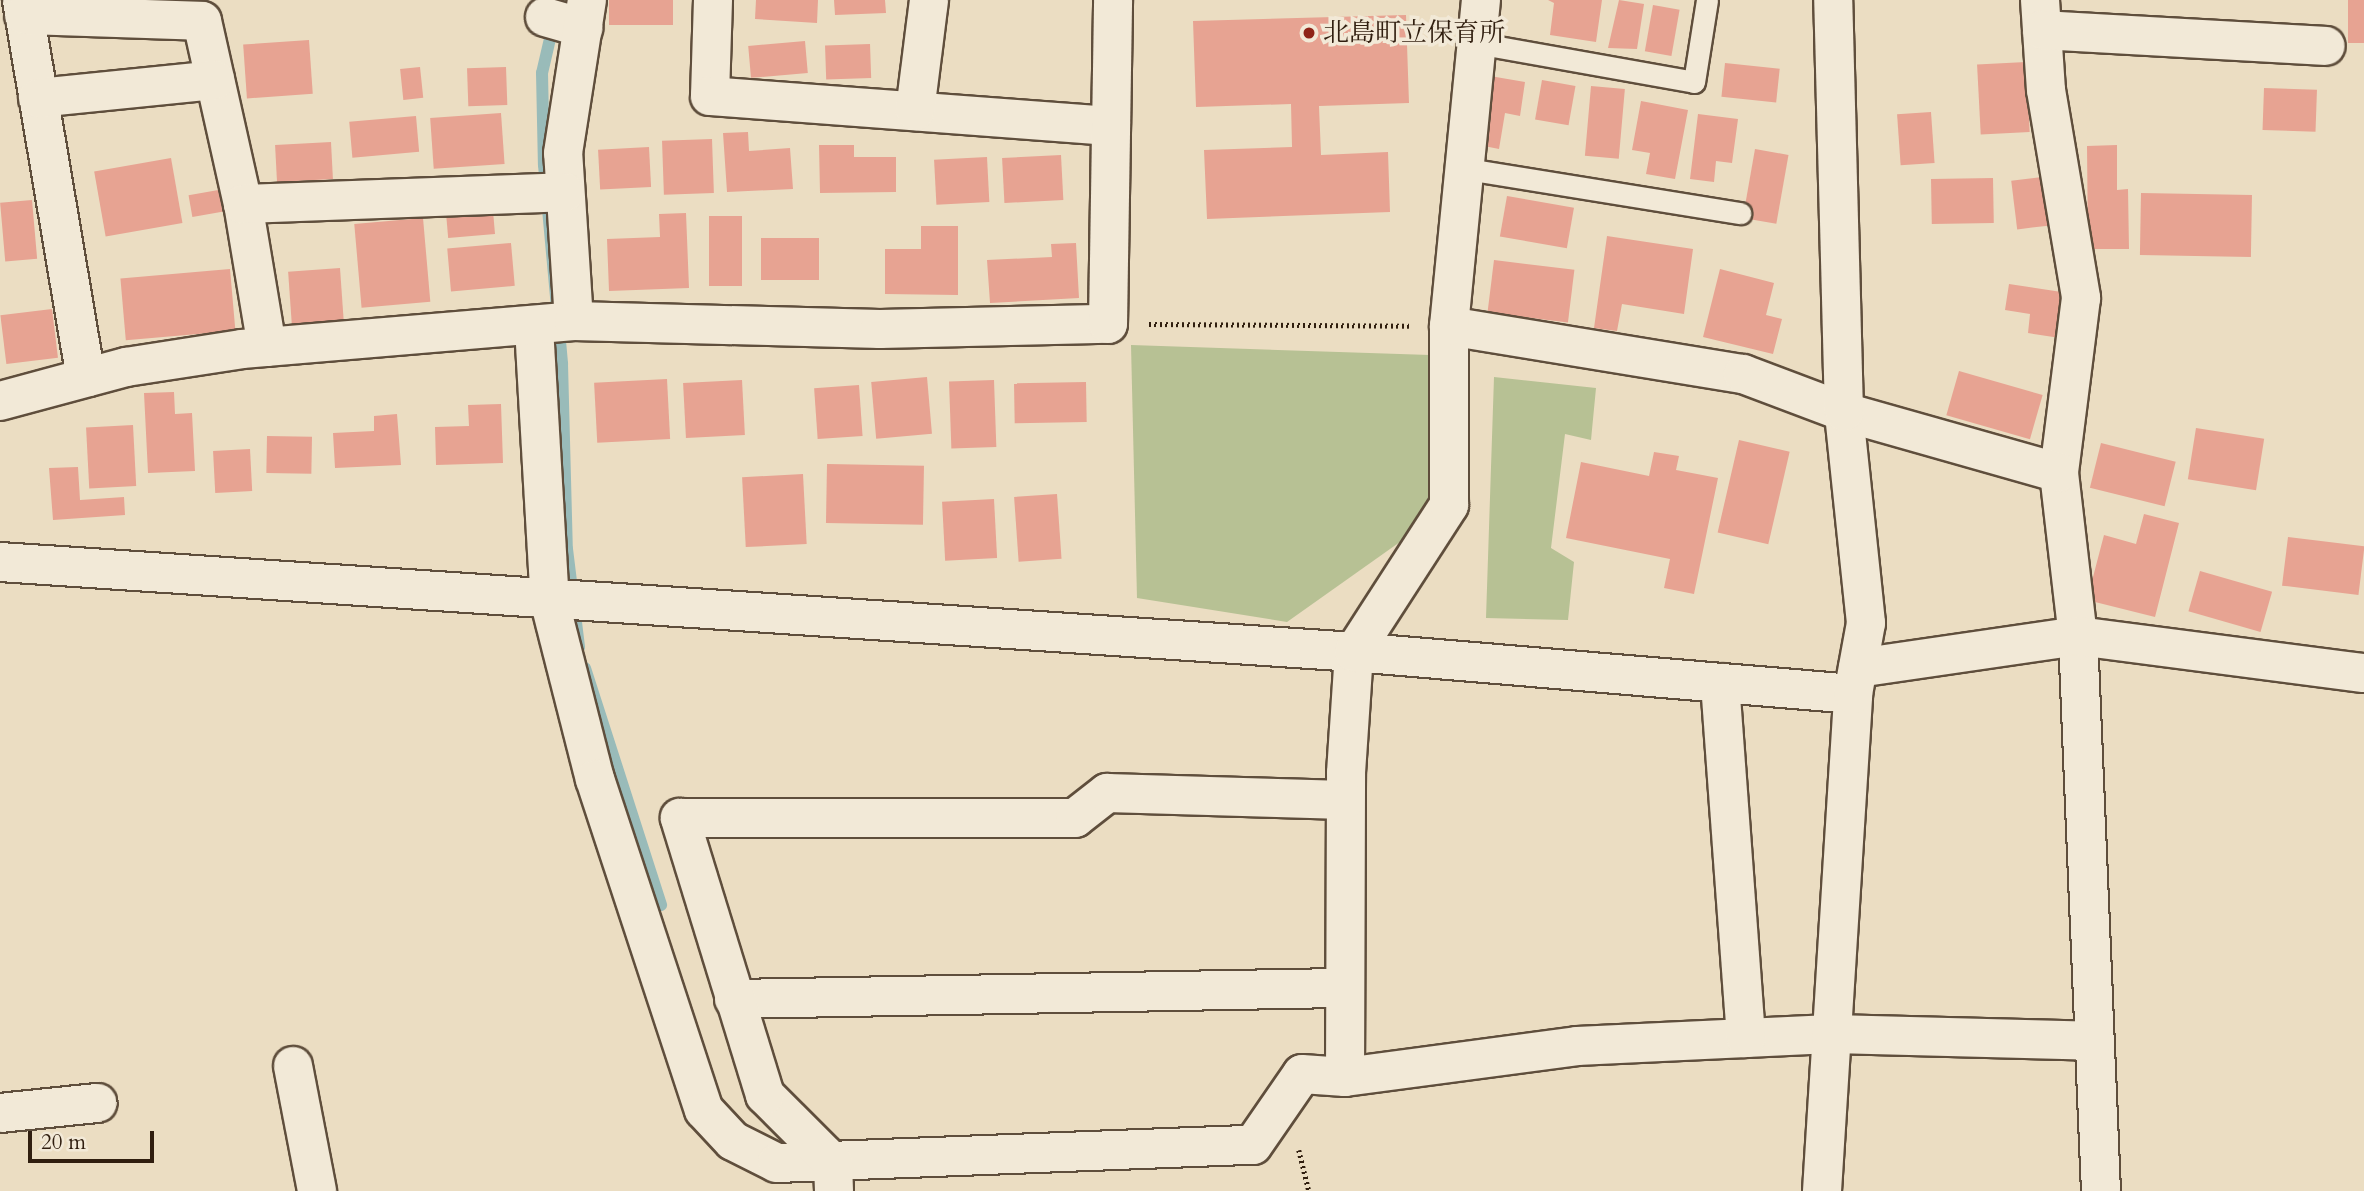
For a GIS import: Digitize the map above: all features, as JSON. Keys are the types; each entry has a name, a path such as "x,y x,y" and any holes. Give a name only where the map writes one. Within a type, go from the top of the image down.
{"street":[{"path":"713,0 710,96 1111,125"},
{"path":"915,111 929,0"},
{"path":"0,401 86,378 267,347 534,327 574,321 880,329 1108,324 1112,0"},
{"path":"1345,1077 1342,988 1345,800 1354,652 1449,505 1449,326 1461,168 1481,0"},
{"path":"1822,1191 1856,681 1867,624 1844,412 1833,0"},
{"path":"86,378 23,8 202,21 243,204 267,347"},
{"path":"545,17 585,14 562,153 574,321"},
{"path":"2101,1191 2092,1041 2078,636 2059,473 2081,298 2041,15 2326,46"},
{"path":"38,98 215,79"},
{"path":"243,204 565,192"},
{"path":"1449,326 1743,374 1844,412 2059,473"},
{"path":"534,327 550,603 596,779 704,1110 733,1141 777,1163 829,1182 1253,1145 1302,1074 1345,1077 1577,1046 1831,1034 2092,1041"},
{"path":"0,562 550,603 1354,652 1720,683 1856,681 2078,636 2364,673"},
{"path":"1720,683 1746,1038"},
{"path":"829,1182 765,1095 680,818 1075,818 1107,793 1345,800"},
{"path":"734,999 1342,988"},
{"path":"293,1066 317,1191"},
{"path":"0,1113 97,1103"}],"lane":[{"path":"1476,43 1694,82 1707,0"},
{"path":"1461,168 1740,212"}],"path":[{"path":"1108,324 1449,326"}],"green space":[{"path":"1131,345 1430,355 1432,491 1414,532 1287,622 1137,598"},
{"path":"1494,377 1596,388 1591,440 1565,434 1551,548 1574,562 1568,620 1486,618"}],"building":[{"path":"609,0 673,0 673,25 609,25"},
{"path":"756,0 818,0 817,23 755,19"},
{"path":"834,0 885,0 886,13 835,15"},
{"path":"1548,0 1602,0 1596,42 1550,35 1554,3"},
{"path":"1619,0 1644,4 1637,49 1608,48"},
{"path":"2348,0 2364,0 2364,43 2348,43"},
{"path":"1653,5 1680,10 1671,56 1645,51"},
{"path":"1406,15 1409,103 1319,106 1321,155 1388,152 1390,212 1207,219 1204,150 1292,147 1291,104 1196,107 1193,21"},
{"path":"309,40 313,94 247,98 243,45"},
{"path":"805,41 808,73 751,78 748,46"},
{"path":"870,44 871,78 826,80 825,46"},
{"path":"2026,62 2030,132 1981,134 1977,65"},
{"path":"1725,63 1780,69 1776,103 1721,97"},
{"path":"420,67 423,98 403,100 400,69"},
{"path":"506,67 507,105 468,106 467,68"},
{"path":"1490,76 1525,82 1520,116 1505,113 1499,149 1479,145"},
{"path":"1542,80 1575,86 1569,125 1535,119"},
{"path":"1591,86 1625,89 1619,159 1585,156"},
{"path":"2264,88 2317,90 2316,132 2263,130"},
{"path":"1641,101 1688,110 1675,179 1646,174 1650,153 1632,150"},
{"path":"1931,112 1935,163 1901,165 1897,114"},
{"path":"501,113 505,164 434,169 430,118"},
{"path":"1698,114 1738,119 1732,163 1716,161 1714,182 1690,179"},
{"path":"416,116 419,152 352,158 349,122"},
{"path":"748,132 749,151 790,148 793,189 727,192 723,133"},
{"path":"712,139 714,193 664,195 662,141"},
{"path":"331,142 333,179 277,182 275,145"},
{"path":"819,145 854,145 854,157 896,157 896,192 820,193"},
{"path":"2117,145 2117,190 2128,189 2129,249 2088,249 2087,146"},
{"path":"649,147 651,187 600,190 598,150"},
{"path":"1755,149 1788,155 1776,224 1743,218"},
{"path":"1061,155 1063,200 1004,203 1002,158"},
{"path":"987,157 989,202 936,205 934,160"},
{"path":"171,158 182,223 106,237 94,172"},
{"path":"2042,177 2048,226 2017,229 2011,181"},
{"path":"1993,178 1994,223 1932,224 1931,179"},
{"path":"224,189 228,211 192,217 189,195"},
{"path":"2141,193 2252,195 2251,257 2140,255"},
{"path":"1507,196 1574,208 1567,248 1500,236"},
{"path":"32,200 37,259 5,262 0,203"},
{"path":"493,211 495,234 448,238 446,215"},
{"path":"686,213 689,288 609,291 607,239 660,237 659,214"},
{"path":"709,216 742,216 742,286 709,286"},
{"path":"423,218 430,302 362,308 354,224"},
{"path":"921,226 958,226 958,295 885,294 885,249 921,249"},
{"path":"1607,236 1693,249 1684,314 1622,304 1617,331 1594,328"},
{"path":"761,238 819,238 819,280 761,280"},
{"path":"511,243 515,286 451,291 447,249"},
{"path":"1076,243 1079,298 990,303 987,260 1052,257 1051,244"},
{"path":"1494,260 1574,270 1568,322 1488,313"},
{"path":"340,268 344,324 292,327 288,272"},
{"path":"230,269 235,331 126,340 120,279"},
{"path":"1720,269 1774,283 1766,315 1782,319 1773,354 1703,337"},
{"path":"2009,284 2068,293 2060,338 2028,333 2030,314 2005,310"},
{"path":"52,309 58,358 6,364 0,315"},
{"path":"1959,371 2043,395 2030,439 1946,415"},
{"path":"927,377 932,434 876,439 871,382"},
{"path":"667,379 670,439 597,443 594,383"},
{"path":"742,380 745,435 686,438 683,383"},
{"path":"994,380 996,447 951,449 949,382"},
{"path":"1086,382 1087,422 1015,423 1014,383"},
{"path":"859,385 863,436 818,439 814,388"},
{"path":"174,392 175,414 192,413 195,471 148,473 144,393"},
{"path":"501,404 503,463 436,465 435,427 469,426 468,405"},
{"path":"397,414 401,465 335,468 333,433 374,431 374,416"},
{"path":"133,425 136,486 89,488 86,427"},
{"path":"2196,428 2264,439 2256,490 2188,479"},
{"path":"267,436 312,437 311,474 266,473"},
{"path":"1739,440 1790,452 1768,544 1718,533"},
{"path":"2101,443 2176,462 2165,506 2090,488"},
{"path":"250,449 252,491 215,493 213,451"},
{"path":"1654,452 1679,456 1676,470 1718,478 1694,594 1664,588 1670,559 1566,538 1581,462 1649,476"},
{"path":"827,464 924,466 923,525 826,523"},
{"path":"78,467 80,500 124,497 125,515 53,520 49,468"},
{"path":"803,474 807,544 746,547 742,477"},
{"path":"1057,494 1062,559 1019,562 1014,497"},
{"path":"994,499 997,558 945,561 942,502"},
{"path":"2144,514 2179,523 2155,617 2087,600 2104,535 2136,544"},
{"path":"2288,537 2364,546 2358,595 2282,586"},
{"path":"2200,571 2272,592 2261,632 2188,611"}],"waterway":[{"path":"559,0 542,73 544,165 562,364 567,549 579,647"},
{"path":"585,668 661,905"}],"place":[{"name":"北島町立保育所","path":"1309,33"}]}
